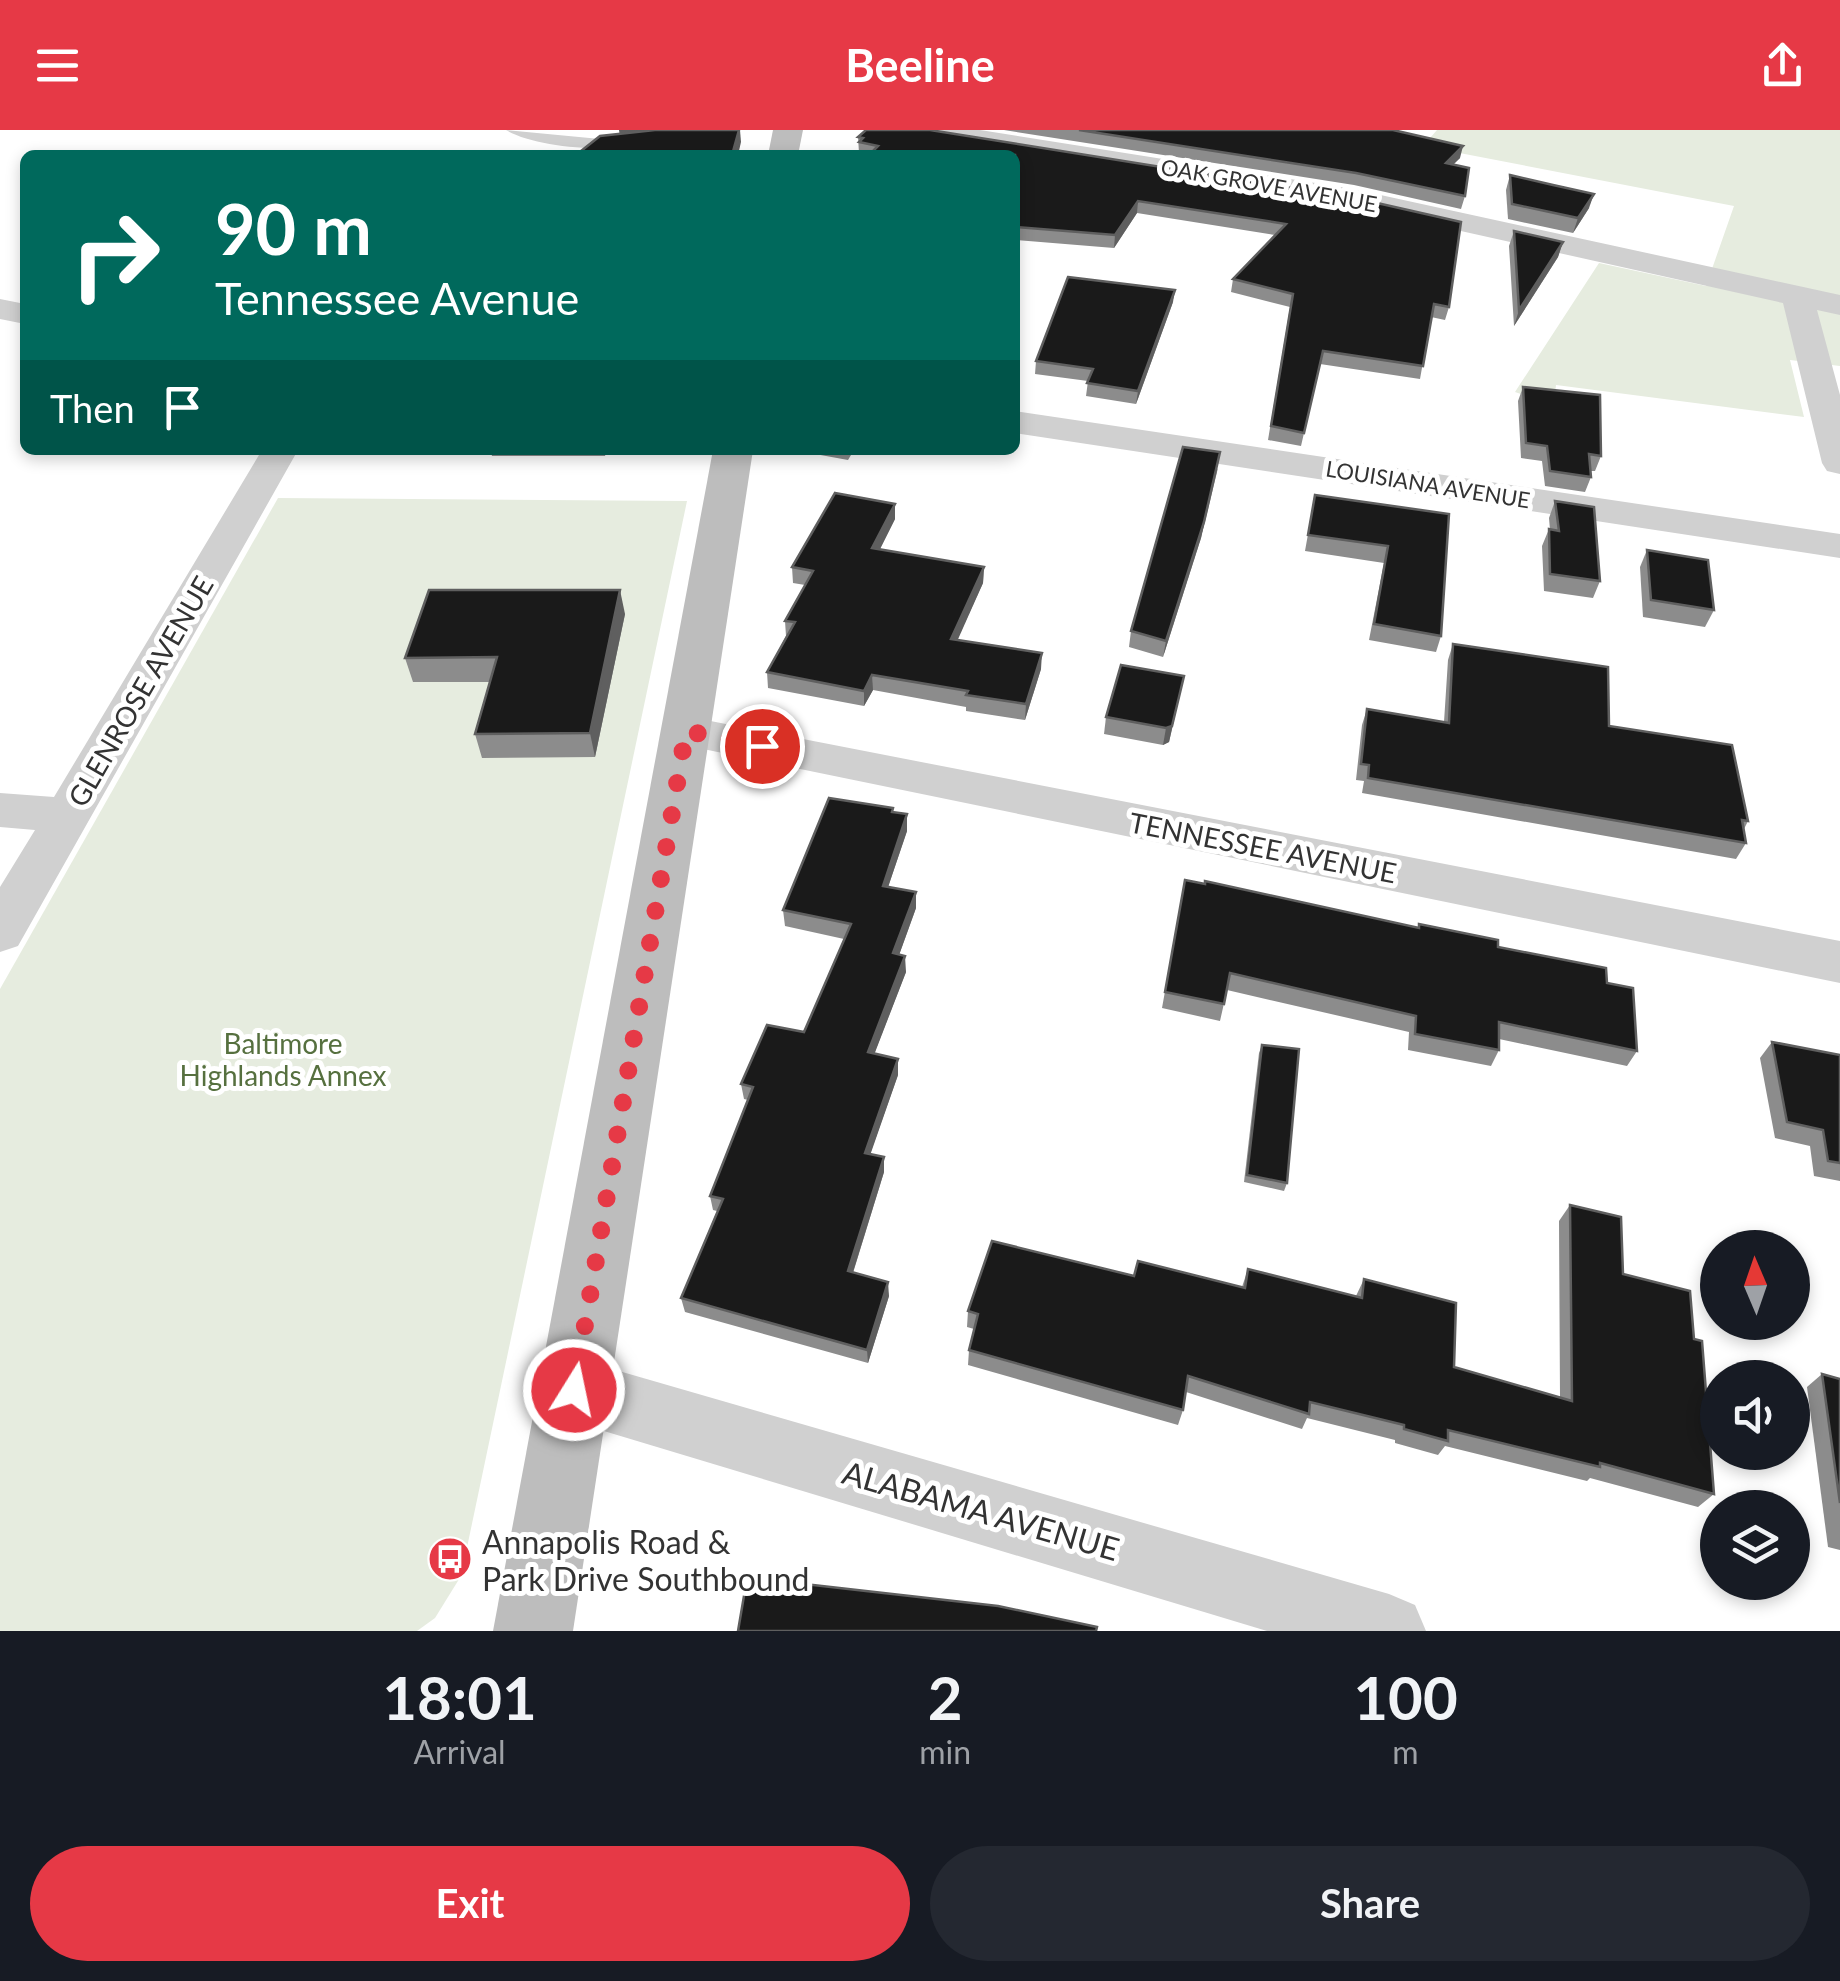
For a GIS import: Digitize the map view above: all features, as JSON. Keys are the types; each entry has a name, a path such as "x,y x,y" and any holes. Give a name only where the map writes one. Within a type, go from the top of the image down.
{"main road":[{"path":"533,1631 733,455"}],"street":[{"name":"OAK GROVE AVENUE","path":"930,130 1354,198 1840,305"},
{"path":"1798,298 1840,464"},
{"name":"LOUISIANA AVENUE","path":"1020,423 1840,546"},
{"name":"GLENROSE AVENUE","path":"0,932 277,455"},
{"name":"TENNESSEE AVENUE","path":"686,731 1840,962"},
{"path":"0,810 68,815"},
{"name":"ALABAMA AVENUE","path":"574,1390 1388,1631"}],"lane":[{"path":"514,130 595,145 648,144 683,130"}],"green space":[{"path":"1437,130 1840,130 1840,366 1790,360 1804,417 1556,385 1554,405 1515,392 1599,263 1706,286 1734,206 1423,146"},
{"name":"Baltimore Highlands Annex","path":"278,498 687,501 461,1576 435,1618 417,1631 0,1631 0,989"}],"building":[{"path":"655,130 739,130 733,150 582,150 600,136"},
{"path":"866,130 930,130 1355,198 1461,222 1449,307 1434,304 1423,366 1323,351 1304,433 1271,426 1293,294 1233,279 1286,224 1138,201 1115,235 1020,227 1020,150 874,150 878,146 859,142 863,138 858,137"},
{"path":"1079,130 1393,130 1463,146 1446,163 1469,168 1465,196 1356,173"},
{"path":"1510,175 1594,194 1578,218 1512,204"},
{"path":"1514,231 1563,242 1519,310"},
{"path":"1068,277 1175,290 1138,391 1087,383 1093,369 1036,361"},
{"path":"1523,387 1600,395 1601,456 1589,454 1591,477 1550,471 1547,446 1526,443"},
{"path":"1183,447 1220,452 1204,522 1166,641 1131,631"},
{"path":"835,493 895,504 872,548 984,567 951,639 1042,653 1026,704 872,675 864,691 767,672 795,622 785,621 813,571 792,567"},
{"path":"1315,495 1449,514 1441,636 1374,624 1388,546 1308,535"},
{"path":"1555,501 1594,507 1600,581 1550,574 1549,529 1559,531"},
{"path":"1647,550 1708,560 1714,610 1651,600"},
{"path":"429,590 620,590 590,733 475,734 497,657 405,658"},
{"path":"1453,644 1608,667 1609,726 1732,745 1748,821 1742,820 1746,843 1368,778 1369,765 1361,764 1367,709 1449,723"},
{"path":"1121,665 1184,676 1172,726 1106,717"},
{"path":"829,798 893,808 892,812 907,814 883,886 916,892 893,953 905,956 868,1052 898,1059 865,1153 884,1157 848,1271 888,1282 867,1350 681,1298 723,1199 710,1196 753,1087 741,1084 767,1025 804,1032 851,924 783,910"},
{"path":"1185,880 1205,881 1419,928 1419,924 1498,940 1498,947 1606,968 1607,983 1633,988 1637,1051 1499,1022 1499,1050 1415,1034 1416,1016 1230,973 1224,1004 1165,992"},
{"path":"1772,1042 1840,1055 1840,1163 1828,1161 1823,1130 1787,1122"},
{"path":"1262,1045 1299,1049 1287,1183 1247,1175"},
{"path":"1570,1205 1621,1217 1623,1274 1690,1291 1694,1339 1702,1341 1703,1360 1700,1360 1700,1470 1712,1470 1714,1490 1700,1490 1600,1463 1600,1467 1448,1430 1448,1441 1404,1429 1404,1425 1310,1402 1309,1414 1188,1376 1183,1410 969,1350 978,1314 968,1311 992,1241 1134,1276 1138,1261 1245,1288 1248,1269 1362,1298 1364,1279 1456,1303 1454,1367 1572,1401"},
{"path":"1822,1374 1840,1379 1840,1503"},
{"path":"769,1580 998,1606 1097,1627 1096,1631 738,1631 746,1584 768,1586"}],"place":[{"name":"Annapolis Road & Park Drive Southbound","path":"450,1559"}],"route":[{"path":"574,1390 686,731 762,746"}]}
